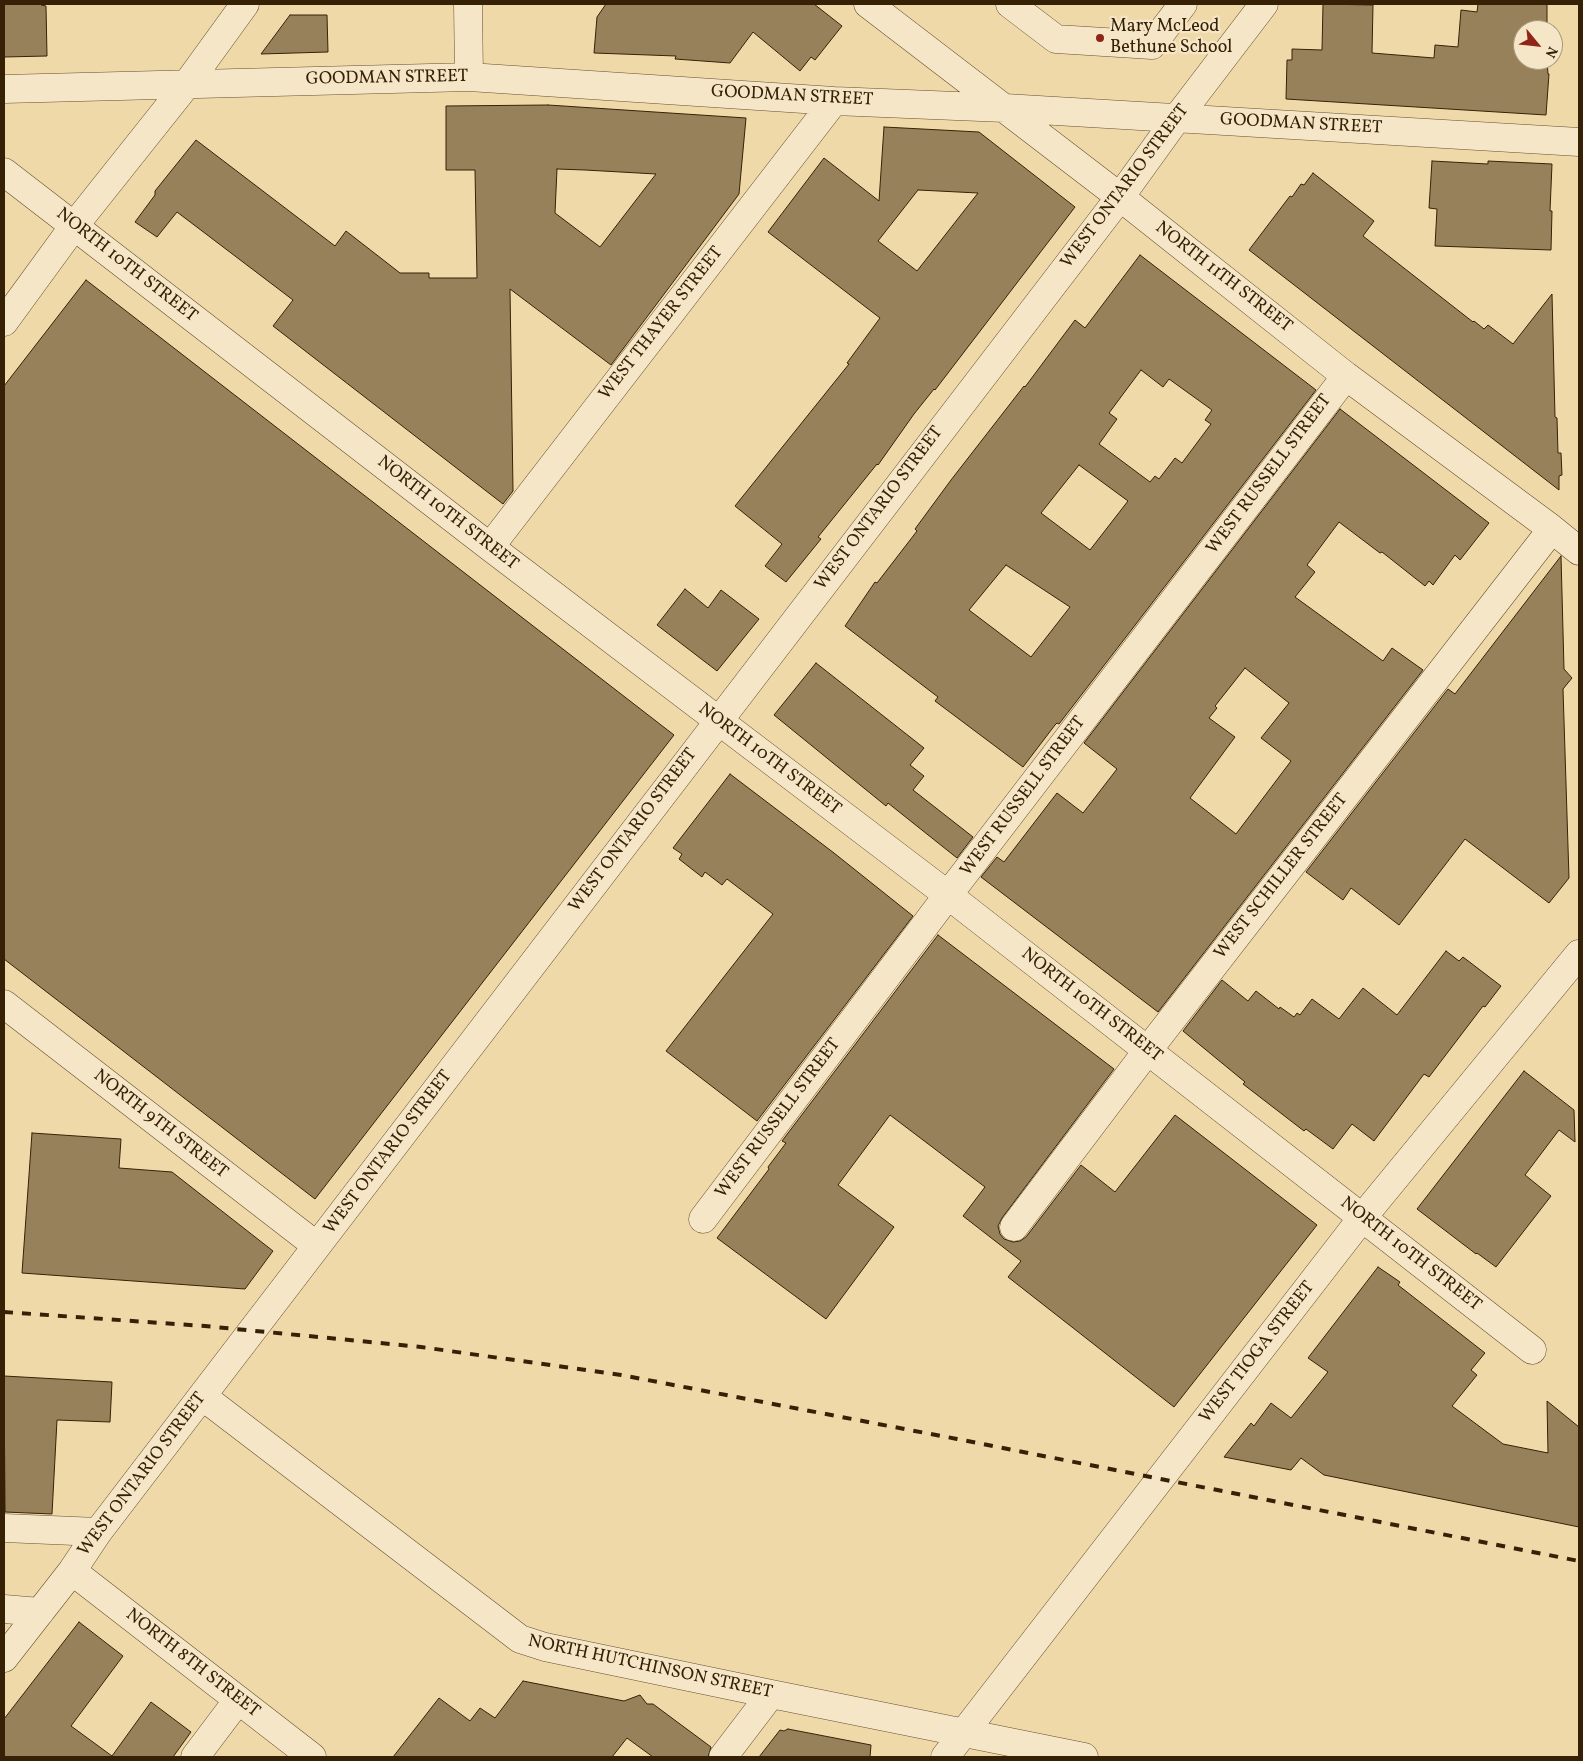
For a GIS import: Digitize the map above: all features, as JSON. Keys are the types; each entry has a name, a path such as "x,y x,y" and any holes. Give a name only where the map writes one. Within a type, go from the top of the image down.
{"street":[{"path":"4,322 74,226 187,84 245,4"},
{"path":"468,4 469,77"},
{"name":"NORTH 11TH STREET","path":"868,4 1120,197 1346,376 1552,529 1579,552"},
{"path":"1010,4 1056,39 1152,45 1183,4"},
{"name":"WEST ONTARIO STREET","path":"4,1658 72,1571 98,1532 1120,197 1177,118 1264,4"},
{"name":"GOODMAN STREET","path":"4,88 469,77 834,101 1005,108 1579,142"},
{"name":"WEST THAYER STREET","path":"490,547 834,101"},
{"name":"NORTH 10TH STREET","path":"4,172 490,547 1148,1050 1532,1350"},
{"name":"WEST RUSSELL STREET","path":"703,1219 1346,376"},
{"name":"WEST SCHILLER STREET","path":"1014,1227 1148,1050 1552,529"},
{"name":"WEST TIOGA STREET","path":"945,1757 1362,1218 1579,954"},
{"name":"NORTH 9TH STREET","path":"4,1004 317,1246"},
{"name":"NORTH HUTCHINSON STREET","path":"202,1396 520,1639 545,1647 1084,1757"},
{"path":"4,1528 98,1532"},
{"name":"NORTH 8TH STREET","path":"72,1571 312,1757"},
{"path":"4,1609 40,1612"},
{"path":"723,1757 771,1694"},
{"path":"194,1757 238,1700"},
{"path":"964,1733 995,1757"}],"building":[{"path":"4,4 41,4 46,6 47,56 4,57"},
{"path":"606,4 814,4 842,26 815,60 811,57 800,71 753,32 730,63 675,59 676,56 594,53 597,17"},
{"path":"1323,4 1373,5 1372,53 1434,58 1435,45 1458,47 1461,10 1477,12 1478,4 1547,4 1547,20 1513,20 1513,70 1548,70 1546,115 1286,99 1287,60 1292,60 1292,49 1322,50"},
{"path":"290,15 327,15 328,52 261,54"},
{"path":"548,105 746,118 739,194 611,365 510,289 513,491 503,504 273,326 293,300 177,212 157,237 135,222 155,195 155,191 196,140 335,246 346,231 400,273 429,273 429,278 477,278 475,170 446,170 446,106","holes":["557,169 656,174 600,247 555,213"]},
{"path":"884,127 979,132 1075,207 935,390 914,414 878,465 818,537 821,539 786,582 765,566 782,544 735,506 849,364 847,363 880,318 768,232 824,158 879,201","holes":["918,190 978,193 917,271 878,241"]},
{"path":"1432,161 1488,164 1488,161 1552,164 1551,250 1435,246 1437,209 1429,208"},
{"path":"1313,173 1374,221 1363,236 1473,322 1484,329 1488,325 1513,344 1552,294 1555,417 1557,418 1558,453 1561,453 1562,475 1559,476 1559,490 1249,250 1290,196 1292,197 1301,184 1304,185"},
{"path":"1140,255 1316,390 1059,724 1055,725 1023,767 935,701 938,697 845,626 875,582 877,583 917,531 915,529 951,480 1025,387 1075,320 1085,328","holes":["1141,370 1163,387 1169,379 1212,410 1205,420 1211,424 1182,463 1175,458 1159,479 1155,476 1150,482 1099,444 1117,419 1109,413","1079,465 1128,501 1090,550 1041,513","1006,565 1070,607 1031,657 969,610"]},
{"path":"86,280 674,735 315,1199 4,959 4,386"},
{"path":"1340,409 1489,523 1460,560 1455,555 1433,585 1429,581 1425,586 1382,552 1380,553 1339,522 1307,565 1315,572 1295,597 1383,661 1392,648 1423,670 1158,1012 981,877 997,857 1004,862 1057,793 1083,813 1117,769 1084,743","holes":["1245,668 1289,703 1261,738 1291,761 1236,834 1190,798 1235,737 1209,718 1217,708 1215,706"]},
{"path":"1561,556 1564,669 1572,678 1563,689 1569,878 1549,903 1465,839 1399,925 1351,888 1343,900 1306,872 1448,689 1455,694"},
{"path":"685,589 708,608 721,590 759,619 717,671 657,625"},
{"path":"816,663 924,748 910,765 924,776 913,790 973,837 957,858 888,803 886,806 774,715"},
{"path":"730,774 913,916 757,1121 666,1051 773,914 727,879 722,885 705,872 702,877 679,859 682,854 673,848"},
{"path":"938,935 1114,1069 1002,1218 998,1226 1000,1234 1004,1239 1013,1242 1020,1241 1026,1237 1081,1165 1115,1192 1175,1115 1317,1225 1174,1407 1008,1277 1021,1261 963,1216 985,1187 890,1115 838,1185 894,1227 826,1319 717,1238 769,1169 768,1167 786,1143 782,1141"},
{"path":"1446,951 1459,961 1463,957 1501,986 1485,1007 1483,1006 1429,1077 1424,1074 1374,1141 1352,1124 1333,1149 1306,1129 1304,1131 1243,1084 1245,1082 1183,1031 1222,980 1248,1001 1256,991 1279,1009 1280,1007 1294,1017 1297,1013 1300,1015 1312,999 1339,1019 1363,988 1397,1015"},
{"path":"1524,1071 1574,1110 1575,1142 1559,1130 1525,1175 1551,1196 1496,1267 1417,1209"},
{"path":"32,1133 121,1139 119,1168 172,1172 273,1251 245,1289 22,1273"},
{"path":"1378,1267 1400,1282 1398,1285 1485,1353 1471,1370 1477,1375 1452,1406 1503,1444 1548,1453 1547,1401 1579,1427 1579,1527 1324,1475 1301,1458 1291,1470 1224,1457 1251,1423 1254,1426 1271,1403 1291,1418 1328,1372 1308,1358"},
{"path":"4,1376 112,1382 110,1422 57,1420 52,1514 5,1512"},
{"path":"79,1622 123,1656 71,1726 112,1756 151,1702 191,1732 173,1757 4,1757 4,1719"},
{"path":"523,1681 624,1701 640,1695 647,1704 653,1704 711,1747 708,1757 653,1757 627,1738 612,1757 393,1757 439,1698 470,1721 480,1708 495,1718"},
{"path":"788,1729 871,1745 870,1757 759,1757 780,1730"}],"railway":[{"path":"4,1312 205,1326 421,1347 621,1375 1579,1561"}],"place":[{"name":"Mary McLeod Bethune School","path":"1100,38"}]}
